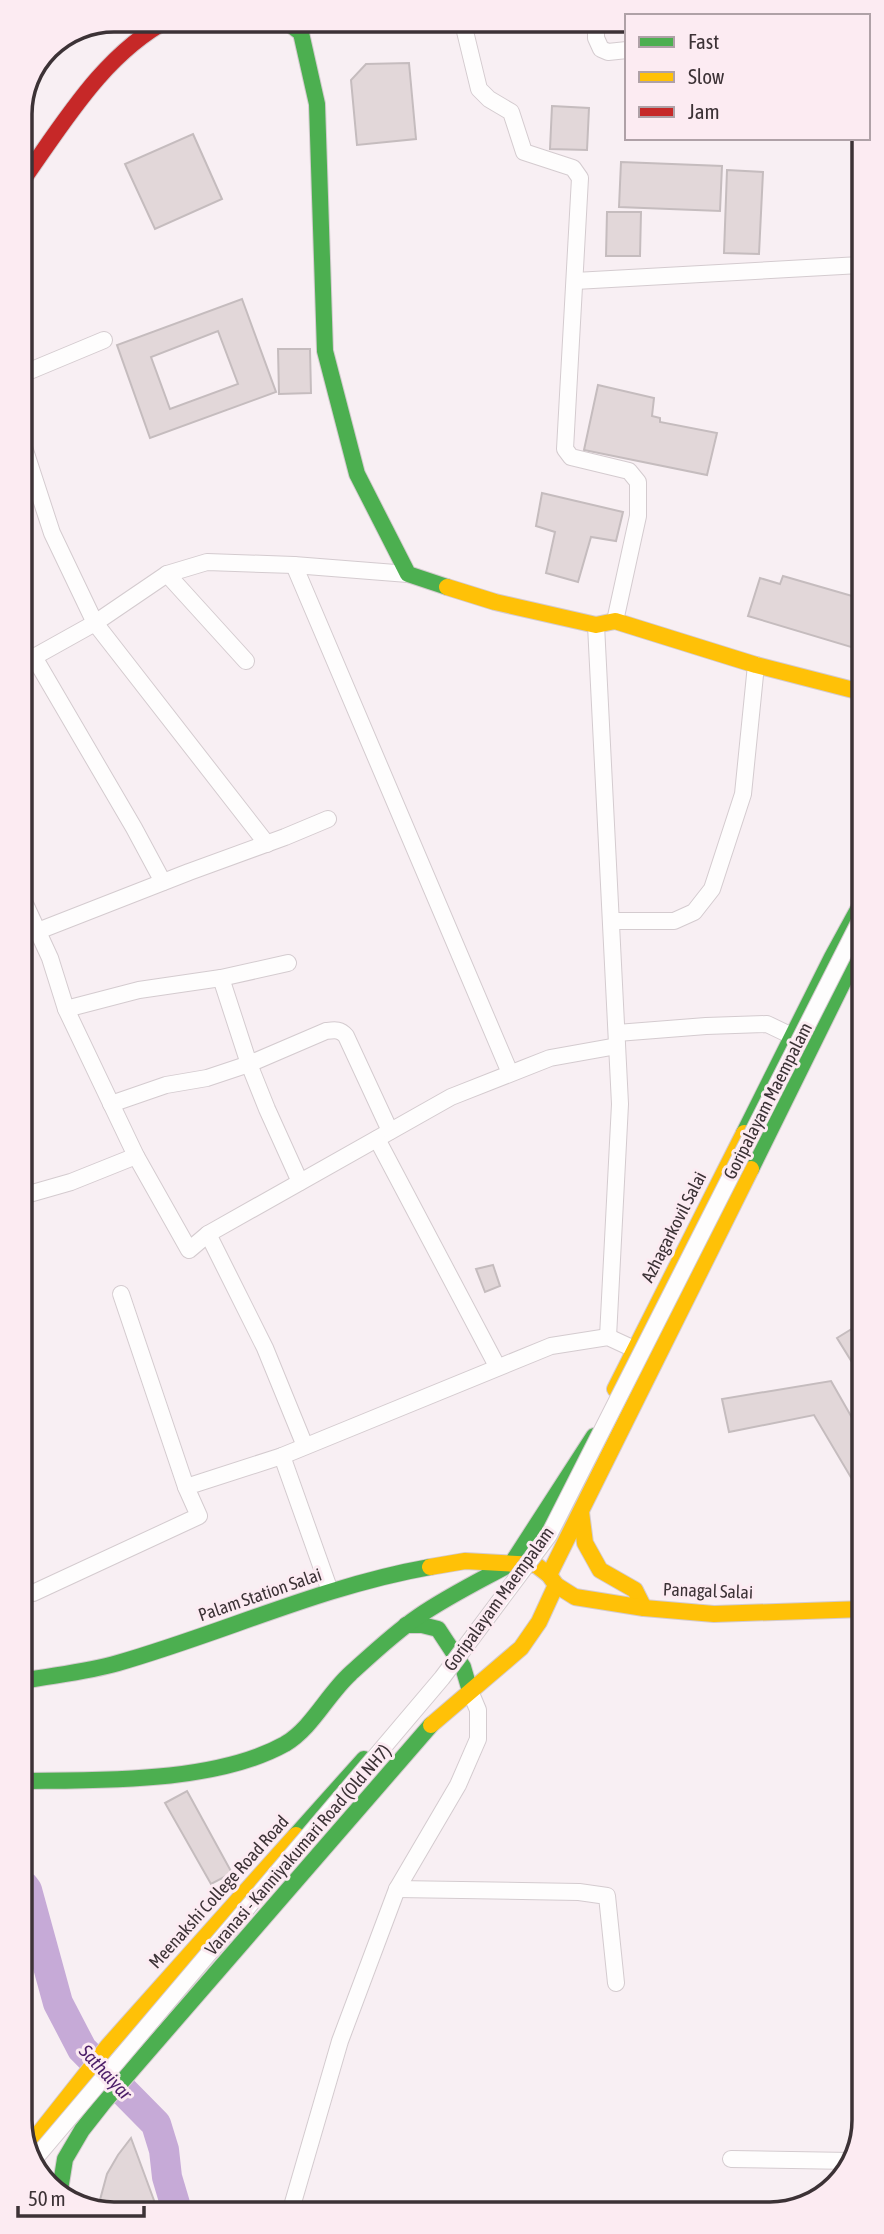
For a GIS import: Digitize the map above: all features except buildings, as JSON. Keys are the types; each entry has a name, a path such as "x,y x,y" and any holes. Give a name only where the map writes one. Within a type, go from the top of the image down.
{"main road":[{"path":"32,168 90,88 139,38 149,32"},
{"path":"300,32 317,104 325,351 358,474 408,574 495,602 596,625 615,621 756,665 852,690"},
{"name":"Azhagarkovil Salai","path":"512,1563 592,1441 634,1349 852,921"},
{"path":"31,1781 129,1779 212,1769 250,1758 286,1743 313,1718 344,1679 420,1615 512,1563 536,1565 552,1580 581,1513 852,964"},
{"path":"581,1513 585,1543 600,1570 635,1590 644,1608"},
{"name":"Palam Station Salai","path":"31,1679 116,1664 330,1591 396,1573 465,1561 512,1563"},
{"name":"Panagal Salai","path":"552,1580 575,1597 644,1608 714,1614 852,1609"},
{"name":"Varanasi - Kanniyakumari Road (Old NH7)","path":"61,2183 65,2159 82,2130 137,2063 434,1722 521,1648 539,1622 552,1580"},
{"path":"407,1625 438,1629 463,1667 470,1691"},
{"name":"Meenakshi College Road Road","path":"34,2139 108,2046 373,1749 405,1721 432,1705 470,1691"}],"street":[{"path":"465,32 480,89 489,100 511,112 524,152 573,168 580,178 565,449 571,457 629,471 635,477 639,489 638,516 615,621"},
{"path":"596,32 601,49 608,52 625,50"},
{"path":"575,281 852,265"},
{"path":"32,370 104,340"},
{"path":"32,471 52,533 95,623 267,844"},
{"path":"32,656 95,623 167,574 207,562 294,565 408,574"},
{"path":"294,565 510,1073"},
{"path":"167,574 246,661"},
{"path":"596,625 620,1104 608,1337"},
{"path":"611,921 674,920 694,912 712,889 743,794 756,665"},
{"path":"32,666 134,828 163,883"},
{"path":"38,931 328,819"},
{"path":"32,917 50,958 66,1009 111,1104 136,1156 190,1250 208,1234 451,1097 550,1058 617,1040 706,1026 767,1024 792,1036"},
{"name":"Goripalayam Maempalam","path":"39,2154 442,1678 548,1535 852,937"},
{"path":"66,1009 139,990 221,978 288,963"},
{"path":"221,978 249,1064 300,1182"},
{"path":"111,1104 166,1084 206,1078 249,1064 326,1031 343,1032 353,1049 383,1135 497,1367"},
{"path":"31,1193 71,1182 136,1156"},
{"path":"208,1234 265,1348 306,1446"},
{"path":"33,1593 199,1516 186,1487 121,1294"},
{"path":"186,1487 282,1456 551,1346 608,1337 634,1349"},
{"path":"282,1456 330,1591"},
{"path":"293,2202 340,2040 397,1889 458,1785 478,1739 478,1710 470,1691"},
{"path":"397,1889 579,1892 607,1896 616,1983"},
{"path":"730,2159 842,2161"}],"waterway":[{"name":"Sathaiyar","path":"31,1905 58,2003 82,2049 156,2124 174,2202"}],"traffic: fast":[{"path":"300,32 317,104 325,351 357,474 408,574 447,587"},
{"path":"744,1133 852,920"},
{"path":"751,1169 852,964"},
{"path":"512,1563 594,1436"},
{"path":"31,1781 157,1777 192,1773 257,1757 295,1737 350,1674 410,1623 441,1602 512,1563"},
{"path":"31,1680 118,1663 350,1586 430,1567"},
{"path":"406,1625 438,1629 463,1667 470,1691"},
{"path":"61,2183 65,2159 82,2130 104,2102 431,1725"},
{"path":"296,1835 364,1759"}],"traffic: slow":[{"path":"447,587 495,602 596,625 615,621 756,665 852,690"},
{"path":"615,1389 744,1133"},
{"path":"549,1575 751,1169"},
{"path":"581,1512 585,1543 600,1570 635,1590 644,1608"},
{"path":"430,1567 465,1561 536,1565 549,1575 556,1585 539,1622 521,1648 431,1725"},
{"path":"556,1585 575,1597 644,1608 714,1614 852,1609"},
{"path":"34,2139 108,2046 296,1835"}],"traffic: jam":[{"path":"32,167 104,71 149,32"}]}
